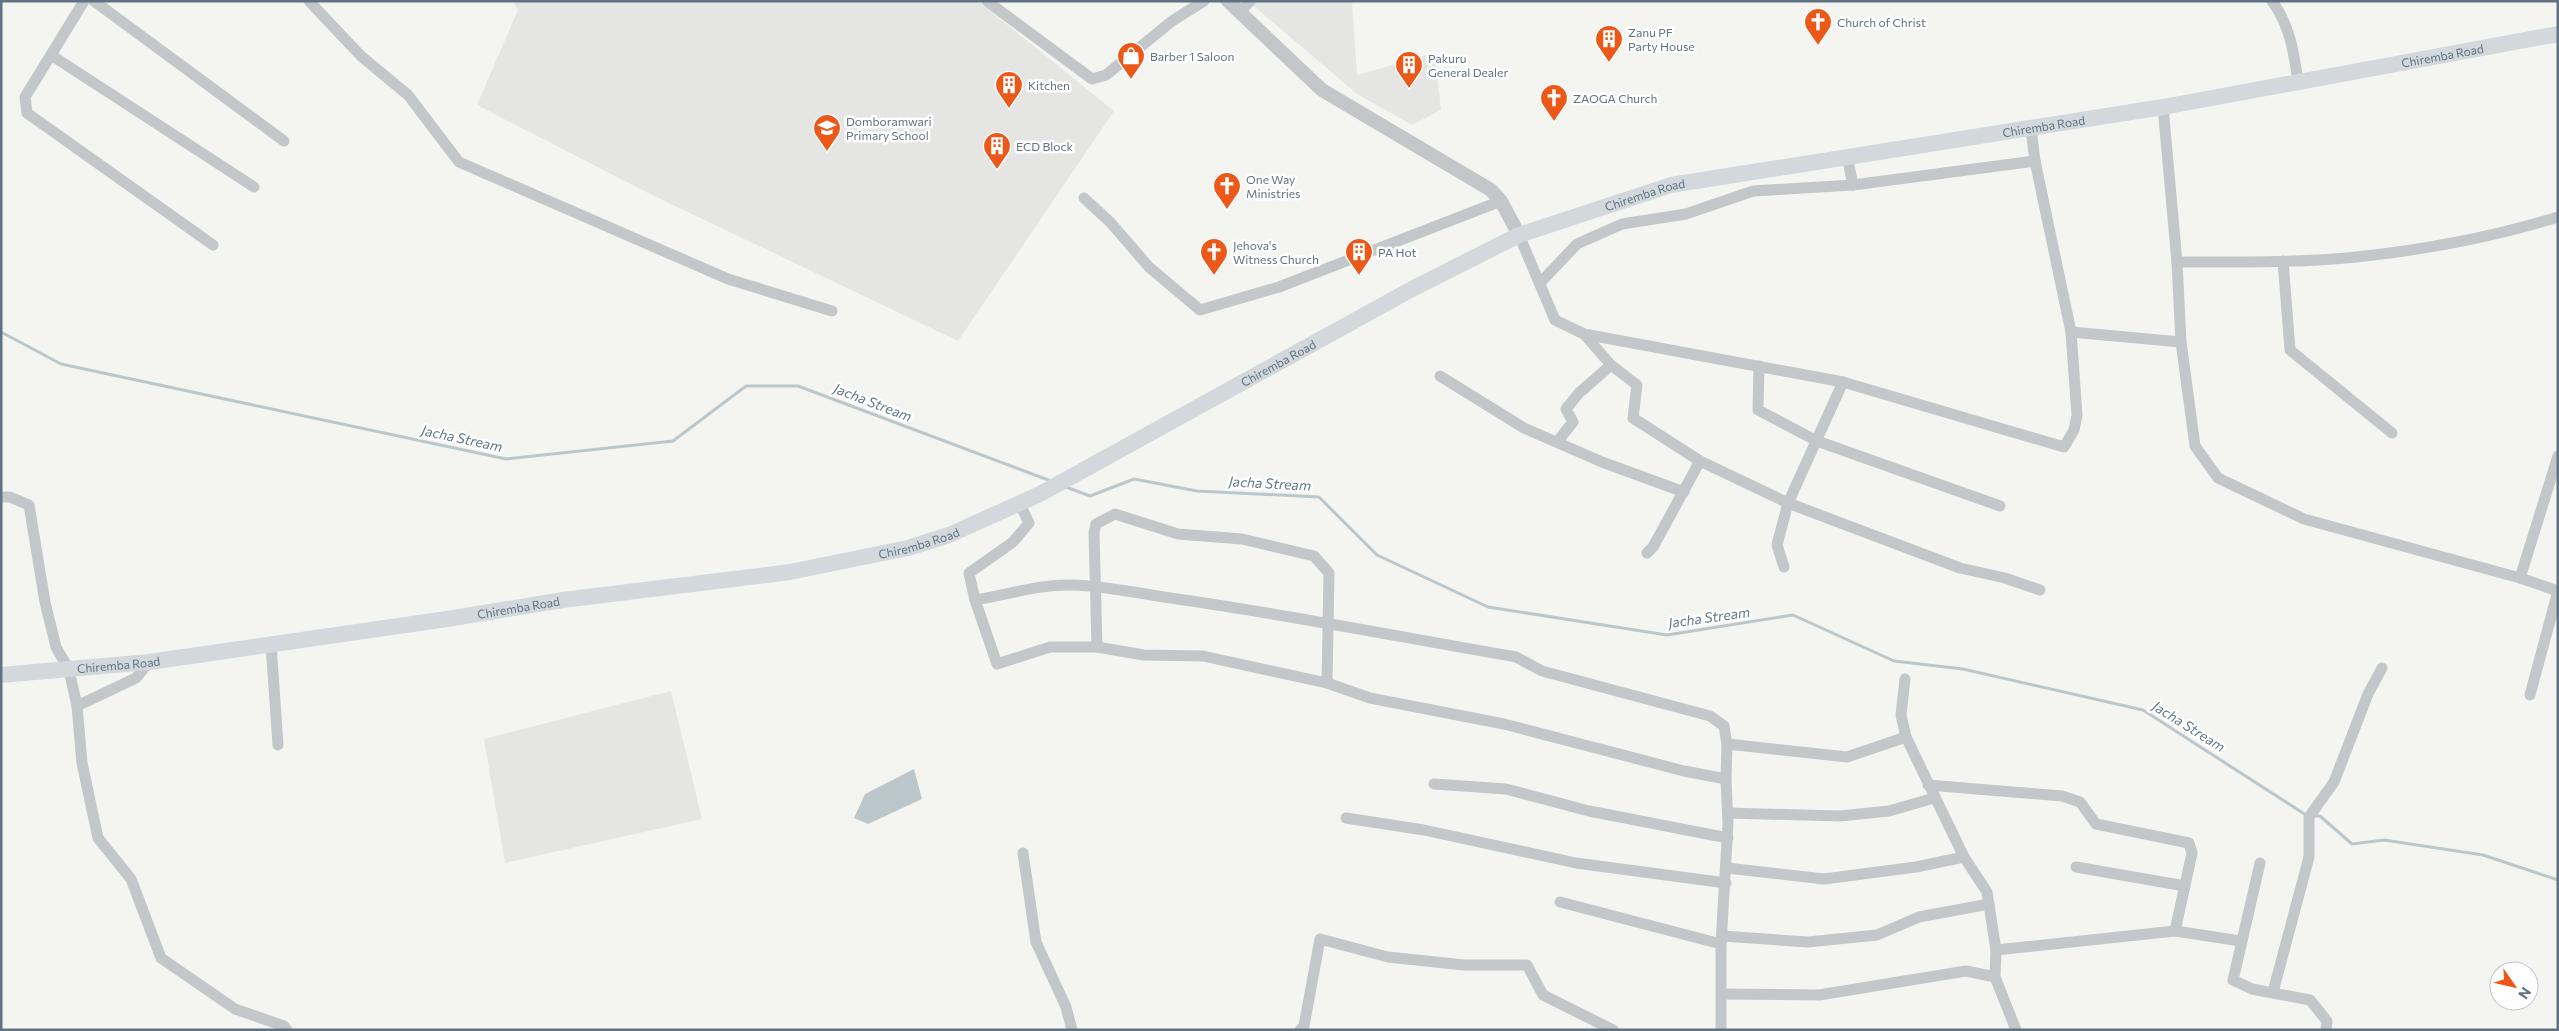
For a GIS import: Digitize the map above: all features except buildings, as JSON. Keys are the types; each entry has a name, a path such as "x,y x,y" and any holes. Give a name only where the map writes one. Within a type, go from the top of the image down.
{"main road":[{"name":"Chiremba Road","path":"1,675 149,662 448,619 563,600 705,583 838,564 908,548 949,535 1040,494 1403,294 1519,235 1672,184 2163,107 2558,34"}],"street":[{"path":"84,1 25,97 27,113 213,245"},
{"path":"94,1 284,141"},
{"path":"309,1 361,56 408,95 459,162 728,279 832,311"},
{"path":"987,1 1092,79 1106,75 1172,21 1204,1"},
{"path":"1228,1 1322,90 1491,190 1501,201 1519,235 1555,320 1584,334 1843,382 2064,447 2074,430 2077,415 2071,332 2035,161 2031,129"},
{"path":"1240,12 1250,1"},
{"path":"2272,1 2279,10 2292,40 2298,82"},
{"path":"51,55 254,187"},
{"path":"2163,107 2177,262 2181,342 2195,446 2218,478 2304,519 2520,578 2558,591 2530,695"},
{"path":"1847,156 1853,185"},
{"path":"1540,283 1577,244 1622,224 1686,214 1753,192 1853,185 2035,161"},
{"path":"1084,198 1110,222 1149,267 1200,310 1279,287 1501,201"},
{"path":"2177,262 2283,261 2356,257 2499,235 2558,217"},
{"path":"2283,261 2290,350 2392,433"},
{"path":"2071,332 2181,342"},
{"path":"1584,334 1611,365 1637,385 1633,418 1700,461 1788,503 1960,568 2005,578 2040,590"},
{"path":"1557,442 1573,422 1566,409 1579,393 1611,365"},
{"path":"1759,366 1758,410 1817,442 2000,506"},
{"path":"1440,376 1510,421 1602,462 1684,492"},
{"path":"1784,567 1777,545 1788,503 1843,382"},
{"path":"2520,578 2558,456"},
{"path":"1647,553 1653,547 1700,461"},
{"path":"1,497 10,497 29,505 45,602 56,647 69,670 77,706 82,764 98,838 131,879 161,958 235,1009 284,1026 287,1030"},
{"path":"1020,504 1030,523 1013,542 969,573 975,600 997,664 1050,647 1097,647 1144,655 1203,656 1327,683 1370,698 1504,724 1684,771 1726,779"},
{"path":"1097,647 1094,534 1096,524 1114,514 1178,534 1242,539 1314,556 1329,573 1327,683"},
{"path":"975,600 1011,594 1027,588 1071,585 1252,610 1516,657 1542,671 1710,716 1724,726 1727,744 1728,838 1722,940 1721,1030"},
{"path":"271,644 278,745"},
{"path":"77,706 136,678 149,662"},
{"path":"2273,992 2309,857 2310,817 2334,782 2368,694 2382,668"},
{"path":"1905,678 1900,716 1906,737 1964,857 1987,892 1996,950 1995,977 2016,1030"},
{"path":"1727,744 1848,757 1906,737"},
{"path":"1434,784 1506,789 1588,811 1728,838"},
{"path":"1928,785 2062,796 2080,802 2096,824 2189,843 2192,853 2175,931"},
{"path":"1728,813 1840,816 1889,811 1934,798"},
{"path":"1346,818 1424,830 1576,863 1726,883"},
{"path":"1024,853 1036,942 1066,1007 1072,1030"},
{"path":"1727,868 1824,879 1916,867 1964,857"},
{"path":"2260,864 2232,980 2252,989 2310,1000 2327,1021 2326,1030"},
{"path":"2076,868 2185,886"},
{"path":"1560,902 1722,940 1808,942 1877,935 1919,917 1989,904"},
{"path":"1996,950 2175,931 2241,941"},
{"path":"1300,1030 1304,1026 1320,940 1388,957 1464,965 1527,964 1543,994 1613,1030"},
{"path":"1722,994 1819,995 1966,972 1995,977"}],"shaded area":[{"name":"Domboramwari Primary School","path":"513,1 978,1 1114,111 958,341 648,193 477,105 518,10"},
{"path":"1248,1 1355,1 1352,4 1357,75 1435,53 1441,110 1412,125 1357,94"},
{"path":"671,691 702,819 505,863 484,739"},
{"path":"914,769 922,799 868,824 854,818 865,794"}],"waterway":[{"name":"Jacha Stream","path":"1,332 61,364 506,459 673,441 746,386 798,386 1051,481"},
{"name":"Jacha Stream","path":"1066,487 1090,496 1134,479 1197,491 1319,497 1377,555 1488,607 1667,635 1793,615 1894,661 1963,669 2143,710 2306,815"},
{"name":"Jacha Stream","path":"2315,816 2320,816 2352,844 2384,840 2483,855 2558,880"}],"place":[{"name":"Church of Christ","path":"1818,46"},
{"name":"Zanu PF Party House","path":"1609,63"},
{"name":"Barber 1 Saloon","path":"1131,80"},
{"name":"Pakuru General Dealer","path":"1409,89"},
{"name":"Kitchen","path":"1009,109"},
{"name":"ZAOGA Church","path":"1554,122"},
{"name":"Domboramwari Primary School","path":"827,152"},
{"name":"ECD Block","path":"997,170"},
{"name":"One Way Ministries","path":"1227,210"},
{"name":"Jehova's Witness Church","path":"1214,276"},
{"name":"PA Hot","path":"1359,276"}]}
